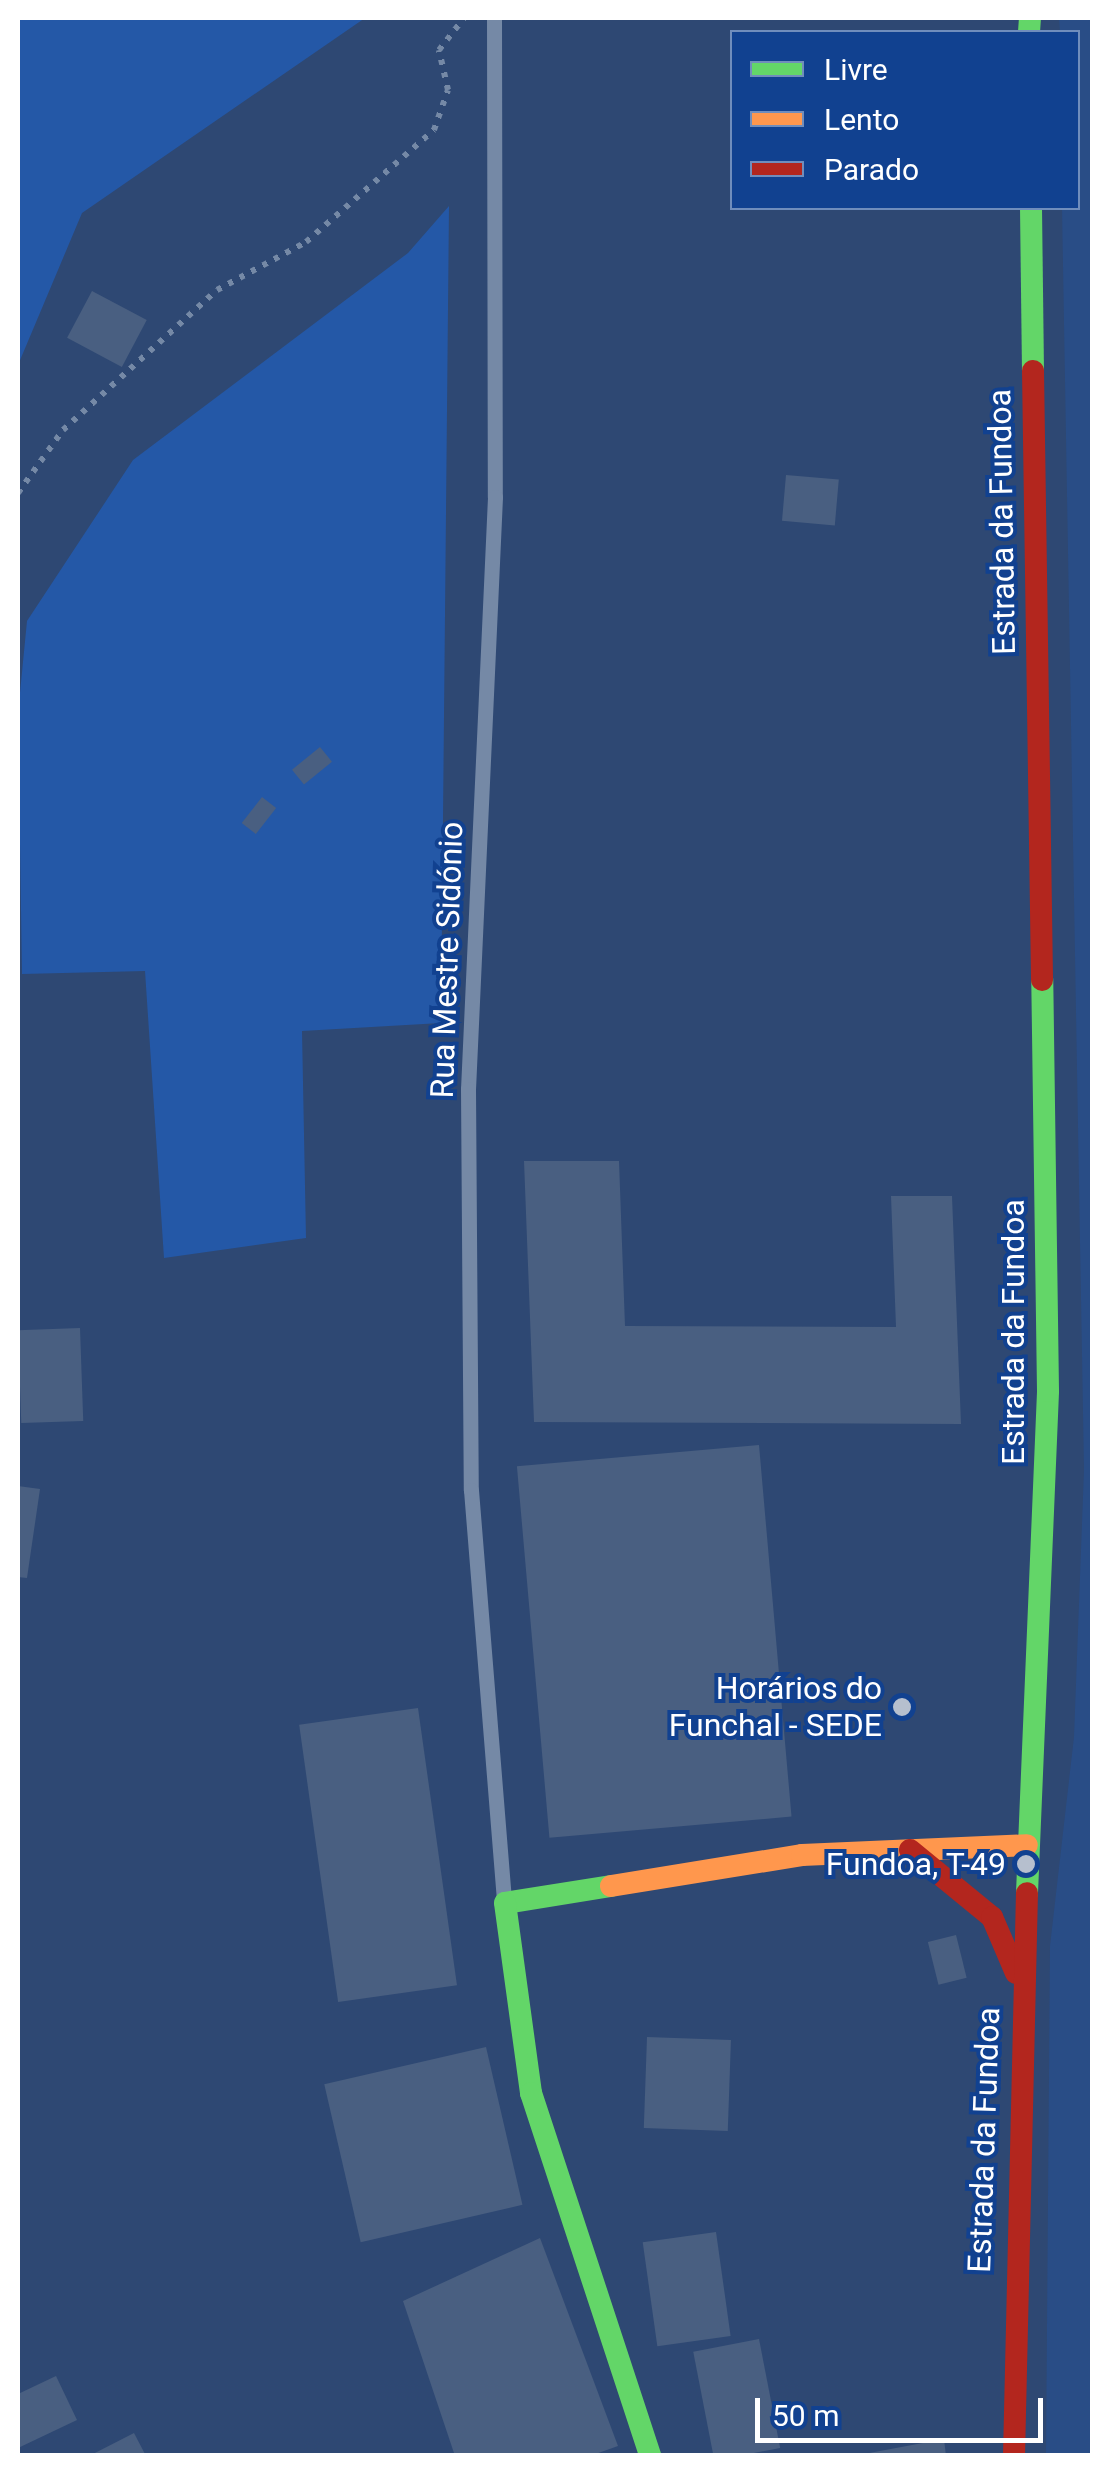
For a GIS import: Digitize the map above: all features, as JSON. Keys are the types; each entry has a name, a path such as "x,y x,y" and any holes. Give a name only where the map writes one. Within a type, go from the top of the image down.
{"main road":[{"name":"Estrada da Fundoa","path":"1014,2456 1021,1984 1048,1391 1031,210"},
{"path":"650,2456 531,2092 505,1903 802,1854 1027,1845"},
{"path":"910,1850 992,1917 1021,1984"}],"lane":[{"name":"Rua Mestre Sidónio","path":"494,18 495,497 468,1108 470,1490 505,1903"}],"path":[{"path":"18,493 63,430 218,290 306,242 434,130 448,90 440,50 464,18"}],"shaded area":[{"path":"18,18 365,18 82,213 18,365"},
{"path":"1059,18 1092,18 1092,2456 1046,2455 1050,1946 1074,1737 1084,1470 1062,210 1080,210 1080,30 1060,30"},
{"path":"449,206 441,1023 302,1031 306,1238 164,1258 145,971 22,974 18,713 27,621 133,460 408,253"}],"building":[{"path":"92,291 147,320 122,367 67,338"},
{"path":"786,475 839,480 835,525 782,521"},
{"path":"320,747 332,762 304,784 292,770"},
{"path":"262,797 276,808 256,834 242,823"},
{"path":"524,1161 619,1161 625,1326 896,1327 891,1196 952,1196 961,1424 534,1422"},
{"path":"80,1328 83,1421 21,1423 18,1330"},
{"path":"759,1445 792,1817 549,1838 517,1466"},
{"path":"18,1486 40,1489 27,1578 18,1577"},
{"path":"418,1708 457,1985 338,2002 299,1725"},
{"path":"956,1935 967,1978 939,1985 928,1942"},
{"path":"647,2037 731,2040 728,2131 644,2128"},
{"path":"486,2047 522,2205 361,2242 324,2084"},
{"path":"716,2232 731,2336 657,2346 643,2242"},
{"path":"540,2238 618,2446 590,2456 455,2456 403,2301"},
{"path":"759,2339 780,2448 739,2456 713,2456 693,2352"},
{"path":"56,2376 77,2420 18,2448 18,2394"},
{"path":"134,2433 146,2456 89,2456"},
{"path":"944,2439 946,2456 864,2454"}],"traffic: fast":[{"path":"1029,30 1030,18"},
{"path":"1031,210 1033,371"},
{"path":"1027,1893 1048,1391 1042,980"},
{"path":"611,1886 505,1903 531,2093 650,2456"}],"traffic: slow":[{"path":"611,1886 802,1855 1027,1845"}],"traffic: jam":[{"path":"1033,371 1042,980"},
{"path":"910,1850 992,1917 1016,1973"},
{"path":"1014,2456 1027,1893"}],"place":[{"name":"Horários do Funchal - SEDE","path":"902,1707"},
{"name":"Fundoa, T-49","path":"1026,1864"}]}
